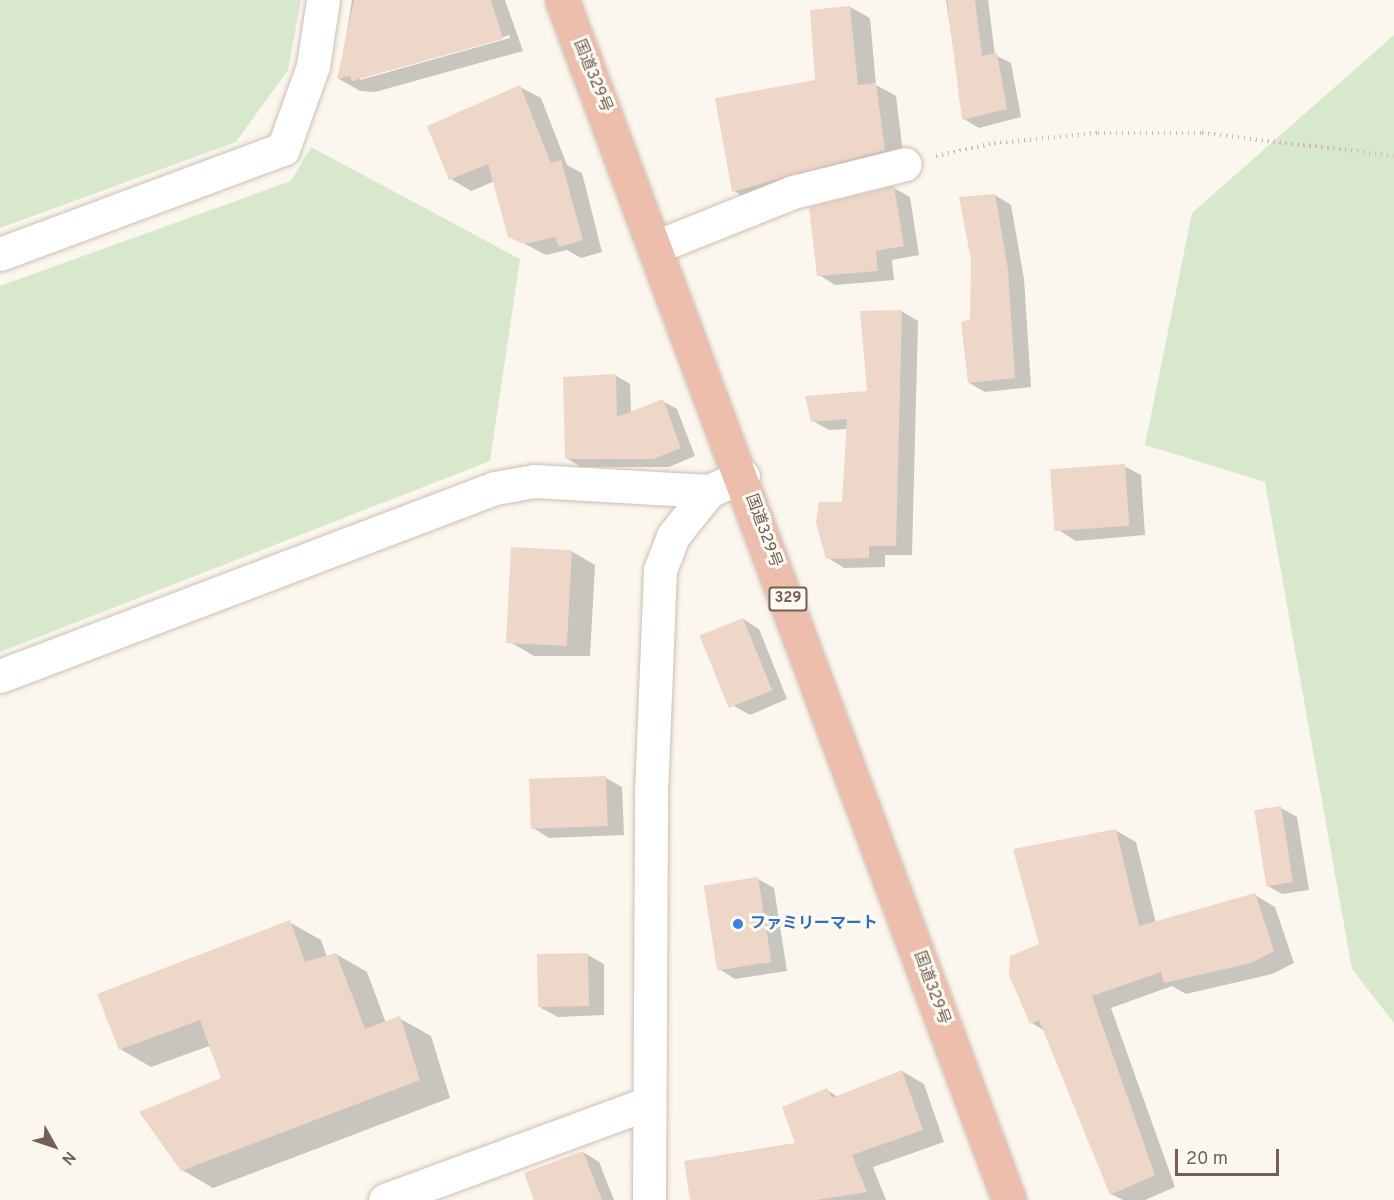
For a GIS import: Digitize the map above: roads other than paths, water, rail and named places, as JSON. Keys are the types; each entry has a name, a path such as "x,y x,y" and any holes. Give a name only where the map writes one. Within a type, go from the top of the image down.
{"highway":[{"name":"国道329号","path":"562,0 743,476 1009,1200"}],"street":[{"path":"0,254 283,149 313,66 323,0"},
{"path":"657,246 793,192 905,164"},
{"path":"0,676 495,488 534,481 709,491 743,476"},
{"path":"649,1200 646,1104 660,570 673,536 709,491"},
{"path":"385,1200 646,1104"}],"place":[{"name":"ファミリーマート","path":"738,924"}]}
